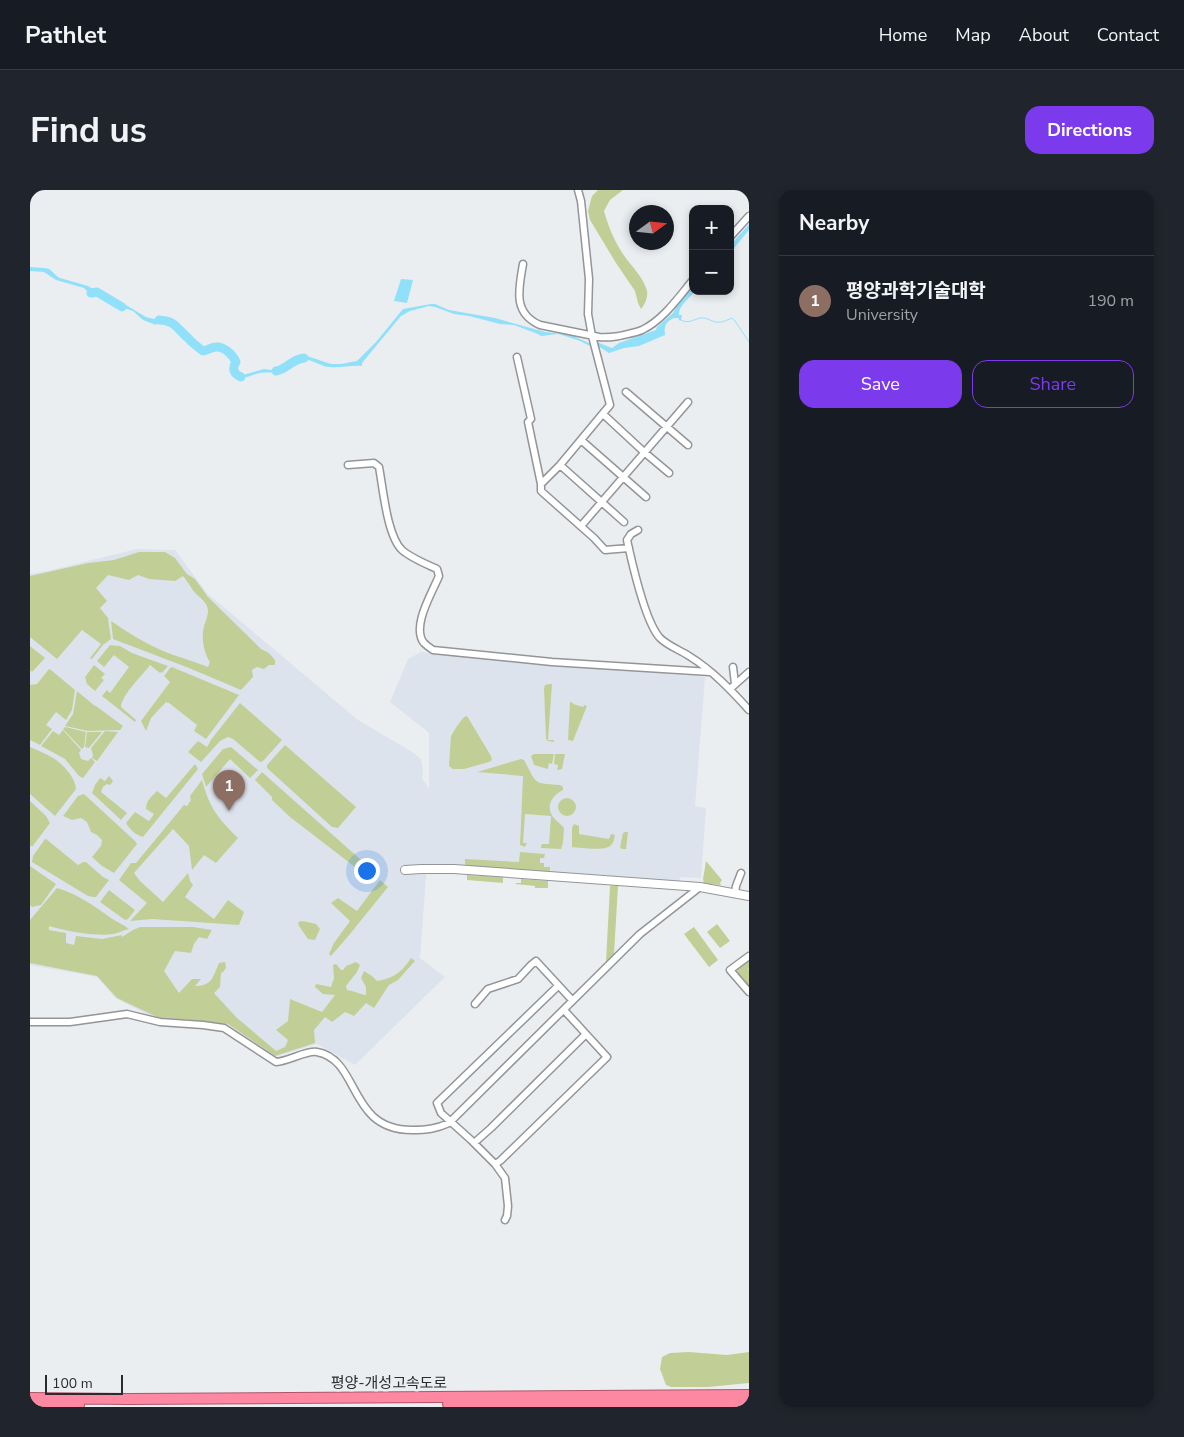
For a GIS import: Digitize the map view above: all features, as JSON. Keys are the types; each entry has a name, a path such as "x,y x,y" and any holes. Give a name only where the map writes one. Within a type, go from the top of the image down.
{"highway":[{"name":"평양-개성고속도로","path":"30,1398 749,1395"},
{"name":"평양-개성고속도로","path":"30,1405 749,1402"}],"street":[{"path":"541,484 582,440 610,405 588,314 589,280 587,251 578,190"},
{"path":"734,232 749,216"},
{"path":"523,264 518,287 521,306 525,315 540,325 593,341 643,330 670,308 689,285"},
{"path":"516,357 531,419 528,422 542,490 605,550 629,548"},
{"path":"626,392 688,445"},
{"path":"581,526 688,402"},
{"path":"603,414 669,473"},
{"path":"582,440 646,497"},
{"path":"348,466 374,463 379,467 389,524 398,546 404,552 437,569 439,576 420,619 420,634 423,642 433,650 552,662 710,672"},
{"path":"560,464 624,522"},
{"path":"638,530 631,534 628,540 629,548 651,626 660,638 733,686 749,710"},
{"path":"733,667 733,686"},
{"path":"733,686 749,672"},
{"path":"405,870 454,869 700,887 749,896"},
{"path":"735,893 741,873"},
{"path":"30,1022 70,1022 127,1014 160,1022 224,1028 276,1062 286,1061 303,1053 318,1052 337,1062 346,1074 366,1111 374,1118 390,1127 406,1130 438,1128 450,1121 640,934 700,887"},
{"path":"749,956 730,970 749,992"},
{"path":"475,1004 488,989 518,979 536,962 572,1000"},
{"path":"505,1220 508,1206 505,1178 474,1142 441,1113 437,1104 558,986"},
{"path":"494,1164 500,1161 607,1057 564,1010"},
{"path":"474,1142 491,1128 586,1034"}],"shaded area":[{"path":"137,549 175,550 207,593 358,720 421,759 422,778 429,789 429,733 390,702 408,659 421,652 705,677 695,806 706,808 701,878 680,877 679,883 427,864 420,958 445,977 355,1065 317,1044 275,1057 227,1025 156,1019 115,998 97,977 30,965 30,574"}],"green space":[{"path":"598,190 623,190 610,200 604,211 618,246 639,275 647,291 645,303 641,309 635,291 590,220 588,211 592,196"},
{"path":"139,552 165,552 175,558 187,574 195,579 208,597 261,649 269,653 275,660 275,665 269,665 264,669 257,667 252,670 253,677 241,690 113,639 111,621 156,648 208,667 210,662 205,651 203,635 208,608 183,576 175,581 149,579 138,575 129,580 108,575 96,588 107,601 100,608 108,618 111,639 103,645 92,659 90,658 101,644 82,630 57,659 30,637 30,576 88,563 114,560"},
{"path":"110,645 120,646 132,653 168,666 160,673 150,665 122,702 121,707 136,720 135,722 102,696 107,690 110,693 129,667 114,655 104,667 97,661"},
{"path":"30,646 45,658 32,672 30,670"},
{"path":"94,665 105,674 101,678 104,680 95,691 87,684 85,677"},
{"path":"172,667 239,695 206,739 194,731 197,725 166,702 151,718 146,731 141,721 170,682 164,676"},
{"path":"49,669 75,690 72,710 66,720 56,712 46,725 52,729 40,745 30,740 30,685 37,684"},
{"path":"552,684 548,740 554,740 554,742 548,741 546,739 544,688 545,685"},
{"path":"77,691 123,726 120,730 88,731 65,726 73,714"},
{"path":"570,702 583,707 584,705 587,706 573,741 568,740"},
{"path":"240,703 282,740 263,761 260,762 233,739 228,737 220,741 201,762 188,752 198,741 207,747"},
{"path":"467,716 492,760 464,769 453,769 449,766 451,736 464,717"},
{"path":"65,727 86,732 82,749 63,729"},
{"path":"63,730 81,750 79,753 81,759 88,761 91,758 95,762 83,778 79,776 65,759 41,746 53,731 59,735"},
{"path":"105,731 118,732 97,761 92,758 91,748"},
{"path":"87,732 102,732 89,748 85,747"},
{"path":"285,745 356,807 338,828 332,827 267,768 267,765"},
{"path":"30,747 57,761 66,769 74,782 76,789 55,816 30,794"},
{"path":"231,747 258,770 250,778 230,759 206,787 202,774 223,749"},
{"path":"534,754 554,754 552,764 549,763 548,769 534,765 531,756"},
{"path":"555,754 565,754 562,769 557,770 558,765 554,764"},
{"path":"521,759 524,760 536,781 563,787 563,790 553,798 550,805 553,817 564,828 561,849 541,848 542,844 549,844 551,816 525,814 523,843 527,843 525,847 520,845 523,776 477,772"},
{"path":"195,764 198,769 143,837 131,830 126,823 135,812 149,821 154,814 146,809 151,797 157,791 166,798"},
{"path":"262,772 361,860 355,867 290,817 272,800 272,797 255,780"},
{"path":"109,776 113,781 110,785 107,784 103,787 101,792 127,813 121,820 92,793 100,778 105,781"},
{"path":"202,780 215,812 238,838 216,863 204,855 192,870 189,846 173,829 134,873 163,902 188,873 193,885 185,897 214,919 228,900 244,912 239,925 152,919 130,921 147,903 119,880 131,863 136,863 184,805 187,806 191,800 190,796"},
{"path":"84,794 137,844 114,873 92,857 101,846 102,840 91,832 87,822 81,818 72,820 63,816 78,796"},
{"path":"563,798 571,798 576,803 574,814 563,816 558,811 558,803"},
{"path":"30,801 46,816 50,823 32,847 30,845"},
{"path":"574,824 579,826 579,834 609,839 611,834 615,835 613,842 607,848 572,847 572,828"},
{"path":"628,832 626,849 622,849 620,847 623,833"},
{"path":"45,839 78,865 86,862 109,880 96,897 88,896 32,862 33,856"},
{"path":"520,852 545,854 544,858 540,858 540,863 544,863 544,867 550,867 550,871 466,866 465,864 465,859 519,862"},
{"path":"706,861 722,880 721,885 704,884"},
{"path":"30,866 56,884 41,905 32,907 30,905"},
{"path":"467,875 503,877 503,883 467,880"},
{"path":"521,879 548,881 548,888 535,888 535,886 515,884 521,883"},
{"path":"380,880 388,887 331,956 329,954 334,943 350,921 331,903 338,898 357,911"},
{"path":"610,886 618,886 614,954 606,962"},
{"path":"57,888 86,901 129,929 113,934 98,935 72,932 49,926 49,930 66,933 66,943 74,945 76,936 102,939 122,935 122,937 140,927 193,927 212,930 207,939 199,937 191,953 175,951 164,971 179,993 192,979 201,979 195,986 201,986 209,982 214,976 219,963 225,962 226,968 221,973 220,987 214,993 236,1017 276,1051 285,1047 288,1040 276,1030 288,1021 290,999 322,1012 335,995 323,994 315,987 316,984 331,987 334,978 333,965 336,964 343,970 346,966 356,962 360,965 346,986 347,990 366,995 366,987 361,978 364,971 377,981 397,974 411,958 415,961 398,980 389,985 374,1008 366,1003 354,1016 345,1012 332,1022 325,1017 314,1030 315,1043 275,1056 228,1024 157,1017 117,998 97,976 30,963 30,920"},
{"path":"109,890 135,910 128,919 125,920 100,902"},
{"path":"303,921 316,924 320,929 315,940 308,939 299,926 298,922"},
{"path":"717,924 730,941 720,948 707,932"},
{"path":"694,927 718,960 709,967 684,934"},
{"path":"749,958 749,989 738,975 736,969"},
{"path":"689,1352 727,1355 749,1352 749,1383 708,1387 671,1387 666,1385 660,1369 662,1357 670,1353"}],"water":[{"path":"749,224 749,230 734,248 734,241"},
{"path":"30,267 49,269 60,278 88,286 96,291 98,290 121,305 126,305 146,317 173,319 204,348 222,344 238,356 239,363 236,368 243,375 264,369 282,369 293,360 305,356 331,364 357,361 376,342 403,309 431,304 449,310 495,318 545,332 571,335 589,343 599,343 612,348 619,343 656,330 673,313 677,305 689,292 689,295 691,295 680,308 679,315 682,315 681,320 674,318 667,323 665,335 639,346 609,353 598,346 590,346 562,335 541,336 514,325 500,324 454,314 429,306 410,311 401,316 362,363 362,366 327,367 304,360 283,371 260,373 242,378 238,377 233,370 235,359 223,347 206,351 170,321 157,322 156,325 143,320 133,311 115,305 103,296 91,295 84,288 56,280 44,272 30,271"},
{"path":"401,279 413,280 407,303 394,301"}],"waterway":[{"path":"91,293 97,292 122,307"},
{"path":"681,320 688,322 702,318 718,322 732,318 749,342"},
{"path":"159,320 172,323 203,351 213,347 225,349 235,359 234,371 241,377"},
{"path":"276,371 304,358"}],"place":[{"name":"평양과학기술대학","path":"229,811"}]}
